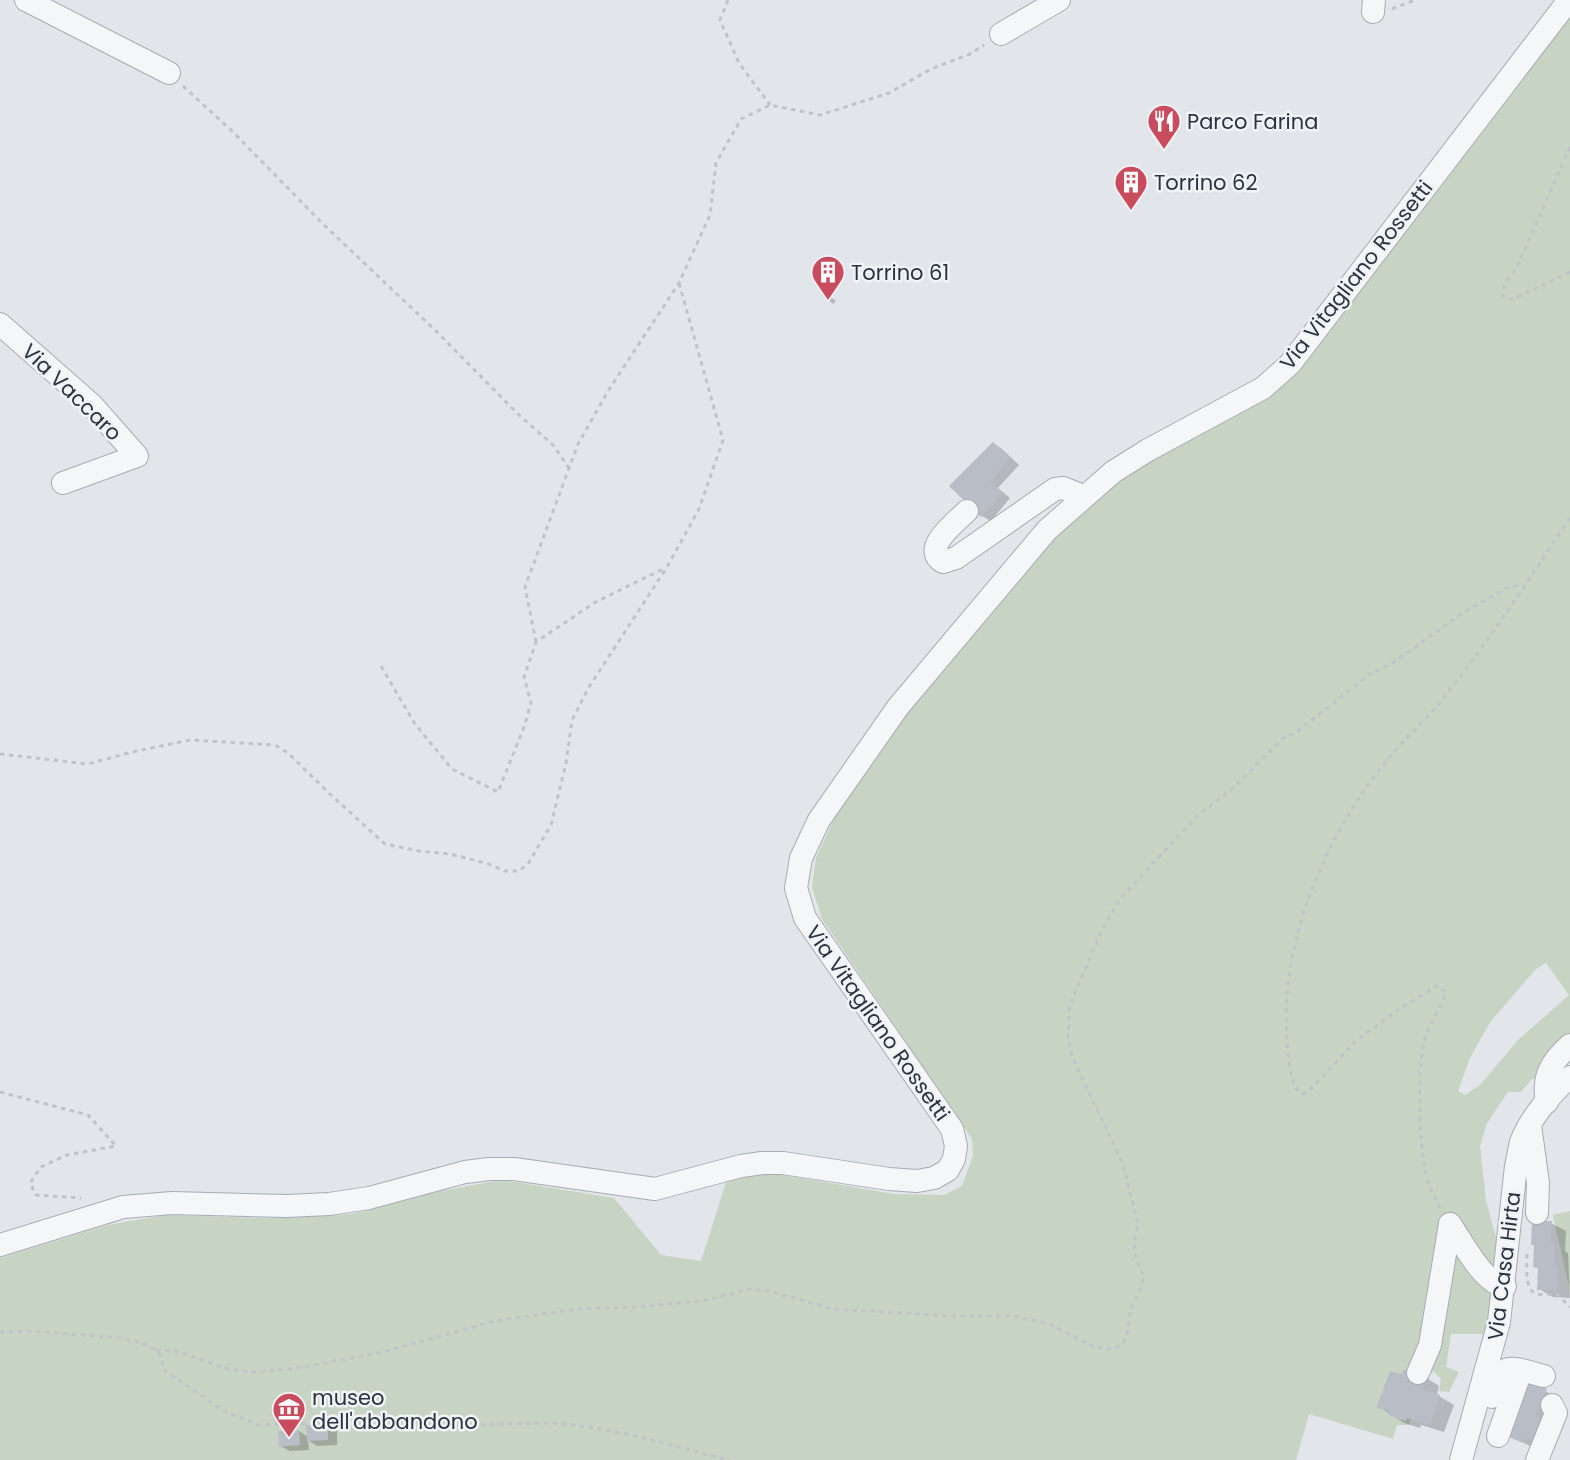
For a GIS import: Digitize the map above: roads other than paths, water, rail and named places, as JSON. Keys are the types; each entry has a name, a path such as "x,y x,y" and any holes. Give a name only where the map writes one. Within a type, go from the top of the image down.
{"street":[{"path":"26,0 169,73"},
{"path":"1001,34 1059,0"},
{"name":"Via Vitagliano Rossetti","path":"0,1245 123,1207 172,1203 287,1206 329,1204 369,1198 465,1172 489,1169 514,1169 656,1189 741,1166 762,1163 783,1163 917,1181 934,1178 948,1170 954,1159 956,1146 952,1129 805,918 796,888 801,858 819,820 898,707 1047,530 1113,472 1148,450 1263,388 1290,364 1569,0"},
{"name":"Via Vaccaro","path":"0,324 92,405 137,456 63,483"},
{"path":"967,511 935,545 936,558 943,561 956,558 1055,489 1063,488 1083,496"},
{"path":"1547,1102 1544,1088 1549,1070 1570,1045"},
{"name":"Via Casa Hirta","path":"1461,1460 1500,1322 1516,1166 1521,1143 1530,1123 1567,1080"},
{"path":"1530,1123 1538,1184 1537,1213"},
{"path":"1418,1373 1431,1345 1450,1224 1484,1274 1498,1286 1505,1286"},
{"path":"1471,1428 1481,1427 1485,1421 1499,1374 1506,1370 1544,1376"},
{"path":"1498,1436 1521,1371"},
{"path":"1537,1460 1556,1413 1552,1405"}],"place":[{"name":"Parco Farina","path":"1164,150"},
{"name":"Torrino 62","path":"1131,211"},
{"name":"Torrino 61","path":"828,301"},
{"name":"museo dell'abbandono","path":"289,1438"}]}
